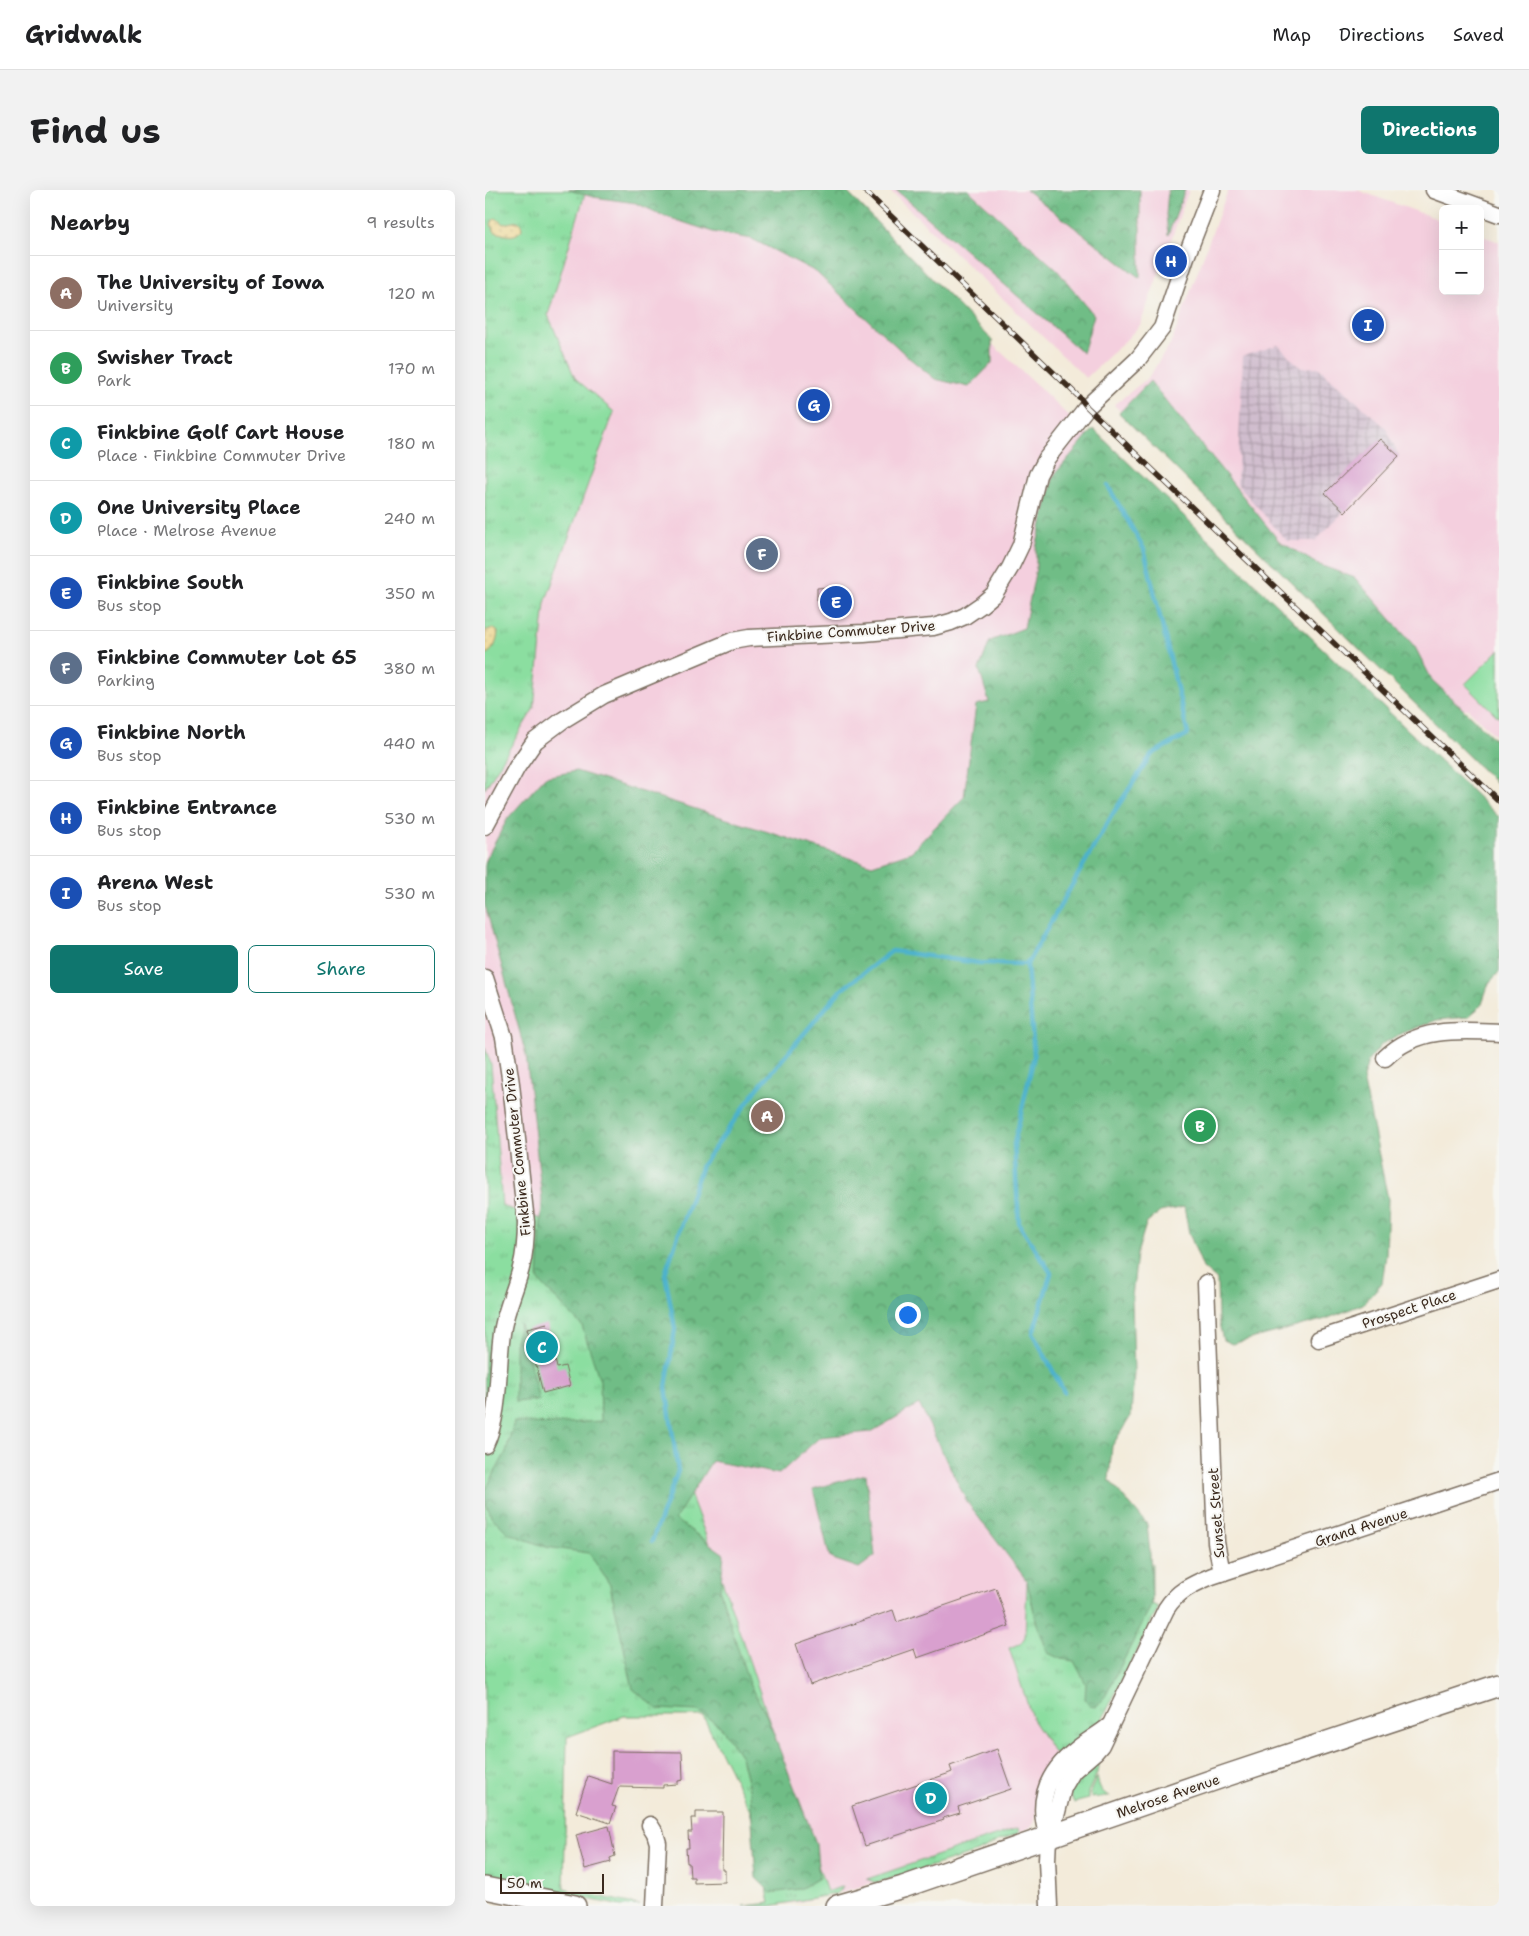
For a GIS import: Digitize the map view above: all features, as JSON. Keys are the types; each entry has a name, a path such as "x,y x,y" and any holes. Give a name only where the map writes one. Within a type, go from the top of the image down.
{"main road":[{"name":"Melrose Avenue","path":"837,1906 903,1887 1499,1686"},
{"path":"485,1888 575,1906"}],"street":[{"name":"Finkbine Commuter Drive","path":"485,826 517,767 535,741 563,720 612,691 732,641 749,638 826,635 933,627 951,622 981,605 994,594 1021,545 1038,475 1047,458 1087,407 1139,359 1162,328 1186,257 1212,190"},
{"path":"1434,190 1499,214"},
{"name":"Finkbine Commuter Drive","path":"485,978 504,1037 526,1222 526,1243 522,1266 503,1324 492,1430 485,1445"},
{"path":"1385,1058 1393,1050 1410,1040 1437,1031 1499,1032"},
{"name":"Prospect Place","path":"1319,1339 1499,1280"},
{"name":"Sunset Street","path":"1049,1906 1048,1837 1067,1780 1095,1752 1172,1600 1187,1587 1223,1573 1216,1542 1206,1283"},
{"name":"Grand Avenue","path":"1223,1573 1499,1481"},
{"path":"650,1825 655,1833 659,1849 655,1906"}],"shaded area":[{"path":"485,190 826,190 1041,389 1396,739 1052,739 1050,1678 1033,1721 1059,1760 1037,1806 1033,1825 1028,1829 1000,1840 978,1852 835,1894 800,1902 770,1906 750,1811 703,1716 624,1716 567,1737 564,1895 485,1878"},
{"path":"889,190 1189,190 1140,325 1086,378"},
{"path":"1228,190 1357,190 1439,220 1439,295 1484,295 1484,236 1499,242 1499,739 1468,709 1429,710 1114,405 1149,377 1172,341"},
{"path":"1278,345 1301,368 1318,367 1386,428 1399,456 1315,541 1287,541 1237,484 1243,356"}],"green space":[{"path":"485,190 586,190 548,315 575,378 614,412 545,603 534,708 485,789"},
{"path":"569,190 845,190 992,340 992,363 969,387 935,379 908,357 816,272 752,239 713,232 664,216 636,203 593,197"},
{"path":"896,190 968,190 1057,270 1094,315 1083,353"},
{"path":"1026,190 1140,190 1140,278"},
{"path":"1168,190 1185,190 1168,235 1166,215"},
{"path":"1150,381 1279,541 1317,564 1355,578 1415,647 1432,680 1499,743 1499,786 1119,413"},
{"path":"1093,429 1499,817 1499,972 1489,983 1481,1006 1468,1017 1437,1020 1403,1033 1382,1044 1368,1061 1363,1078 1388,1199 1386,1255 1382,1283 1363,1304 1326,1319 1232,1344 1223,1340 1218,1319 1217,1280 1203,1268 1189,1233 1184,1207 1160,1212 1146,1224 1137,1254 1132,1297 1134,1372 1131,1416 1112,1446 1109,1480 1147,1524 1152,1604 1106,1695 1096,1707 1090,1706 1085,1699 1086,1684 1074,1661 1061,1659 1048,1653 1037,1624 1027,1581 967,1502 919,1404 871,1432 820,1437 779,1474 712,1461 675,1519 724,1554 720,1591 749,1684 765,1712 816,1843 819,1878 800,1889 771,1893 756,1878 750,1793 741,1757 721,1727 698,1711 658,1709 633,1689 610,1585 589,1553 546,1547 508,1533 491,1516 485,1500 485,1491 506,1452 514,1422 551,1424 601,1421 600,1381 582,1326 538,1280 542,1199 526,1055 485,905 485,866 487,857 508,818 545,777 576,771 872,865 911,852 964,797 976,705 989,702 979,669 990,641 1024,628 1036,568 1036,548 1054,475"},
{"path":"1499,650 1499,718 1465,684"},
{"path":"485,1048 491,1064 502,1206 594,1237 719,1571 827,1892 843,1886 835,1894 770,1906 743,1906 770,1903 750,1811 703,1716 624,1716 567,1737 564,1889 639,1905 622,1906 485,1878"},
{"path":"520,1324 539,1400 515,1402 515,1341"},
{"path":"866,1474 875,1556 859,1568 830,1558 813,1489"},
{"path":"1152,1564 1152,1604 1159,1607 1101,1722 1090,1735 1055,1762 1054,1760 1057,1757 1033,1721 1009,1648 1020,1644 1025,1637 1027,1581 1037,1624 1047,1565"},
{"path":"1099,1758 1097,1773 1088,1792 1088,1799 1074,1803 1070,1794 1074,1777"},
{"path":"1097,1777 1101,1789 1110,1796 1091,1798 1091,1790"},
{"path":"1018,1828 1019,1833 1000,1840 978,1852 879,1882 867,1879"}],"sand":[{"path":"496,218 503,224 518,221 522,229 513,235 495,232 491,225"},
{"path":"493,628 498,632 496,642 491,651 485,655 485,631"}],"building":[{"path":"1380,439 1399,456 1345,512 1325,493"},
{"path":"830,587 830,599 817,600 817,588"},
{"path":"547,1324 557,1368 565,1366 570,1386 543,1393 527,1329"},
{"path":"996,1588 1009,1626 917,1658 914,1649 810,1685 796,1644 893,1610 897,1622"},
{"path":"997,1749 1011,1789 958,1807 960,1813 943,1818 944,1820 865,1846 852,1806 947,1774 952,1772 950,1766"},
{"path":"612,1751 682,1752 683,1780 678,1781 678,1784 663,1785 663,1788 619,1787 612,1806 616,1807 610,1823 576,1812 588,1776 612,1784"},
{"path":"696,1812 723,1812 722,1870 725,1870 725,1882 694,1883 694,1877 690,1877 686,1848 689,1848 688,1832 692,1832 691,1818 696,1818"},
{"path":"609,1826 615,1856 610,1858 611,1862 585,1869 576,1835"}],"waterway":[{"path":"652,1541 678,1471 666,1387 675,1329 665,1274 702,1165 758,1088 840,991 892,951 979,963 1027,964 1112,815 1152,754 1188,734 1144,549 1108,486"},
{"path":"1027,964 1034,1056 1014,1144 1019,1224 1051,1273 1033,1333 1064,1392"}],"railway":[{"path":"864,190 1080,398 1087,407 1499,801"}],"place":[{"name":"Finkbine Entrance","path":"1171,261"},
{"name":"Arena West","path":"1368,325"},
{"name":"Finkbine North","path":"814,405"},
{"name":"Finkbine Commuter Lot 65","path":"762,554"},
{"name":"Finkbine South","path":"836,602"},
{"name":"The University of Iowa","path":"767,1116"},
{"name":"Swisher Tract","path":"1200,1126"},
{"name":"Finkbine Golf Cart House","path":"542,1347"},
{"name":"One University Place","path":"931,1798"}]}
